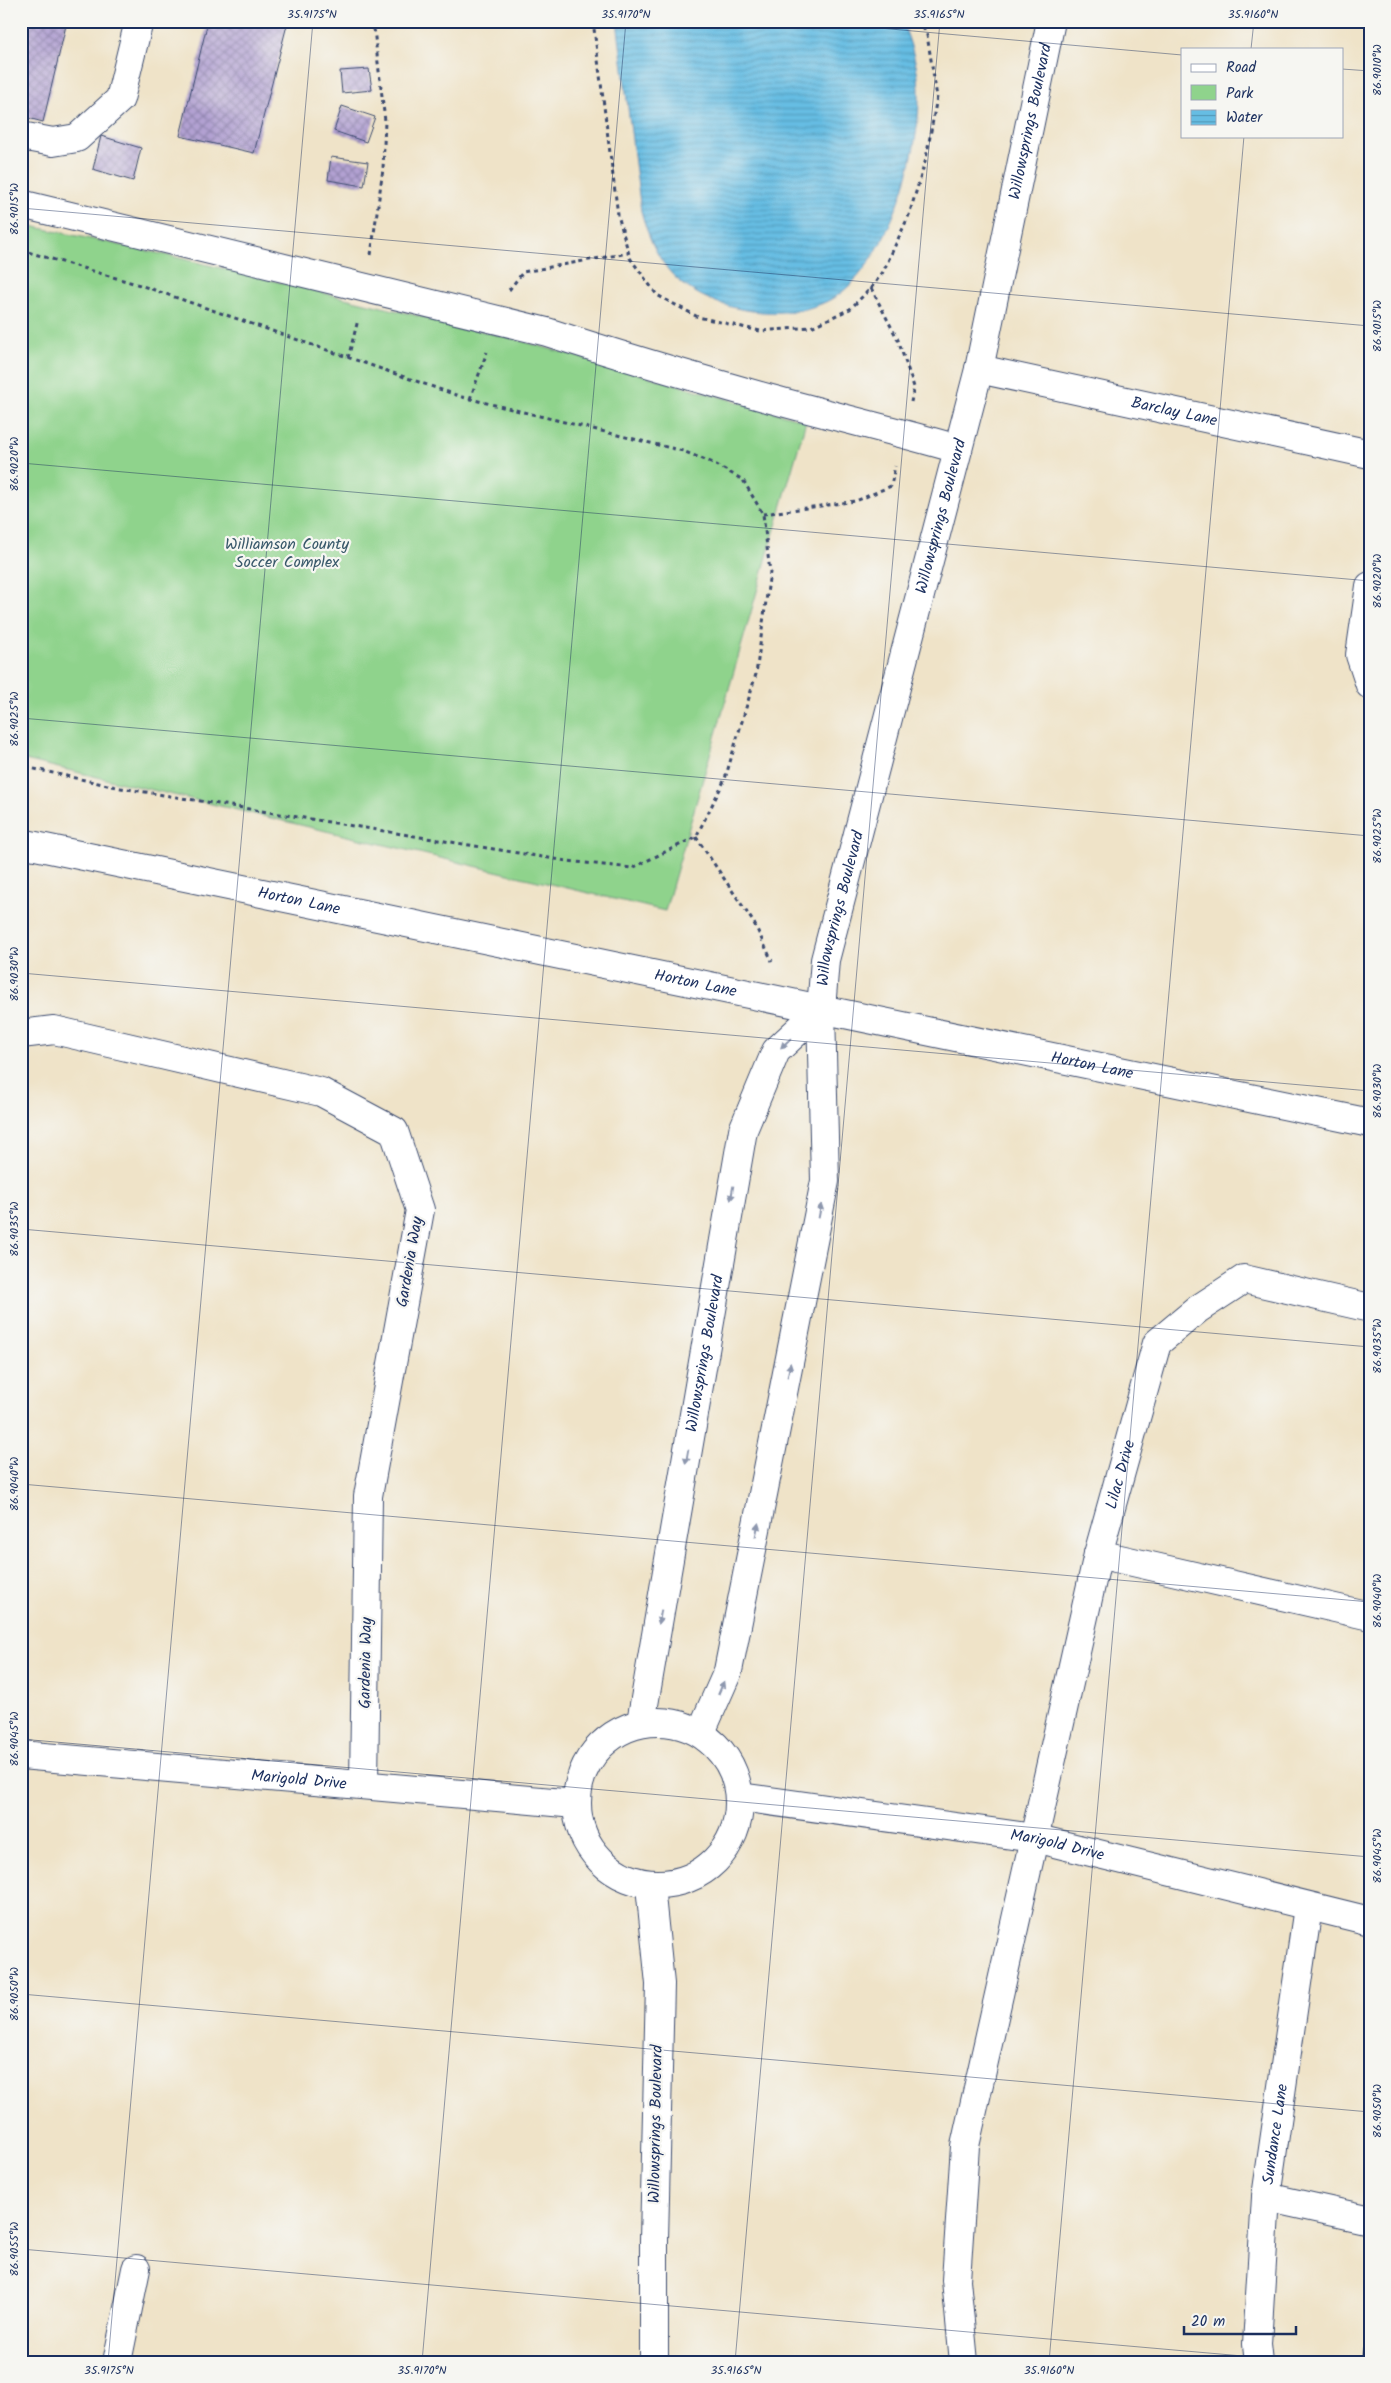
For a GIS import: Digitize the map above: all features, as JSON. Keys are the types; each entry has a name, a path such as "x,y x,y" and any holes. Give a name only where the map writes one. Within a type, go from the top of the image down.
{"street":[{"path":"21,136 53,142 77,138 120,99 139,21"},
{"name":"Willowsprings Boulevard","path":"701,1732 728,1671 825,1181 821,1009 825,960 978,369 1051,21"},
{"path":"21,204 546,332 700,378 958,449"},
{"name":"Barclay Lane","path":"978,369 1370,454"},
{"path":"1370,586 1360,655 1370,685"},
{"name":"Horton Lane","path":"21,843 1370,1123"},
{"name":"Willowsprings Boulevard","path":"641,1722 743,1130 776,1051 821,1009"},
{"name":"Gardenia Way","path":"21,1034 54,1030 321,1092 394,1131 420,1210 368,1496 364,1784"},
{"name":"Lilac Drive","path":"964,2362 956,2280 966,2146 1098,1554 1157,1343 1198,1308 1244,1279 1370,1308"},
{"path":"1098,1554 1370,1616"},
{"path":"672,1721 701,1732 727,1758 740,1796 734,1837 711,1867 674,1885 650,1886 618,1876 589,1850 575,1804 586,1762 609,1736 641,1722 672,1721"},
{"name":"Marigold Drive","path":"21,1755 575,1804"},
{"name":"Marigold Drive","path":"740,1796 1034,1838 1370,1921"},
{"name":"Willowsprings Boulevard","path":"650,1886 660,1984 654,2240 654,2362"},
{"name":"Sundance Lane","path":"1259,2362 1257,2344 1266,2197 1308,1907"},
{"path":"1266,2197 1370,2220"},
{"path":"118,2362 136,2269"}],"path":[{"path":"370,261 383,169 385,121 373,21"},
{"path":"593,21 618,216 630,258 657,295 698,317 760,331 811,327 850,309 872,288 883,272 909,215 926,159 937,97 927,35 920,21"},
{"path":"21,250 140,285 462,397 683,451 713,463 743,480 763,514 770,572 756,674 725,779 696,837 632,868 567,862 121,788 21,766"},
{"path":"348,358 360,316"},
{"path":"696,837 754,923 772,961"}],"green space":[{"name":"Williamson County Soccer Complex","path":"21,224 171,256 518,340 806,421 665,911 21,759"}],"water":[{"path":"617,21 902,21 912,49 919,88 918,122 914,149 898,204 887,231 858,276 841,293 822,304 800,310 752,311 728,306 706,298 686,286 670,272 652,243 641,211"}],"building":[{"path":"21,21 67,21 43,122 21,116"},
{"path":"208,21 288,21 254,153 180,136"},
{"path":"369,69 372,90 342,93 340,71"},
{"path":"342,106 375,117 366,142 334,131"},
{"path":"101,136 141,148 133,181 93,169"},
{"path":"331,157 368,162 364,186 328,180"}]}
